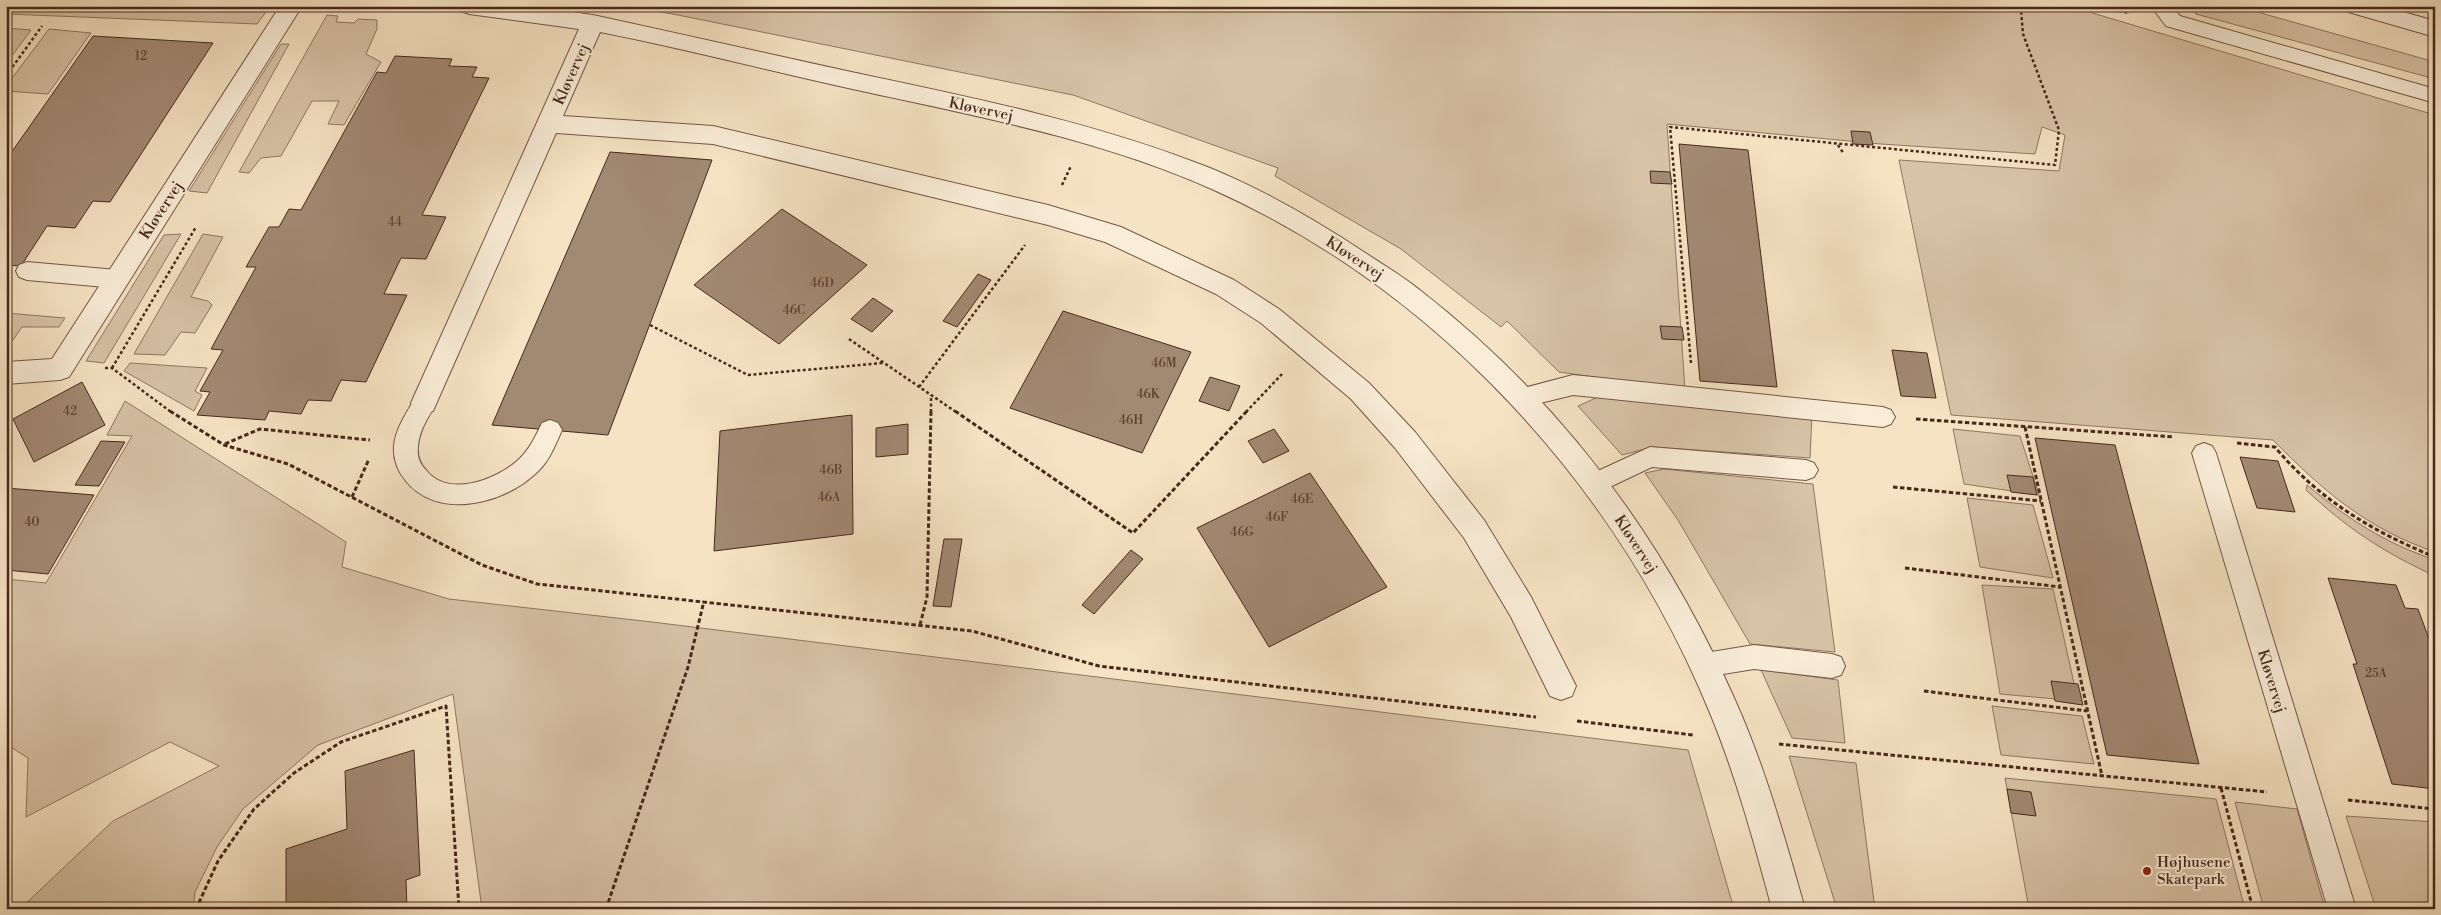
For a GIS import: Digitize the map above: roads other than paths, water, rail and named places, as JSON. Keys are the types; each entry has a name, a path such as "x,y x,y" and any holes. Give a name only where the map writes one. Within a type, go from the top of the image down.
{"street":[{"name":"Kløvervej","path":"6,373 60,369 291,6"},
{"name":"Kløvervej","path":"469,6 593,23 1043,122 1192,171 1280,212 1365,263 1446,324 1524,397 1595,483 1641,549 1693,639 1738,740 1774,847 1789,909"},
{"path":"2352,6 2435,29"},
{"name":"Kløvervej","path":"424,403 593,23"},
{"name":"Kløvervej","path":"549,124 713,135 1048,215 1112,234 1169,259 1225,287 1270,316 1360,391 1440,483 1474,529 1516,599 1562,686"}],"lane":[{"path":"2160,6 2173,21 2435,96"},
{"path":"27,271 117,279"},
{"path":"1524,397 1573,385 1883,417"},
{"path":"424,403 406,444 407,461 415,477 429,488 449,494 468,494 489,490 508,480 526,468 539,453 550,430"},
{"name":"Kløvervej","path":"2204,453 2306,796 2342,909"},
{"path":"1595,483 1650,457 1806,470"},
{"path":"1704,665 1754,657 1832,666"}],"place":[{"name":"Højhusene Skatepark","path":"2147,871"}]}
